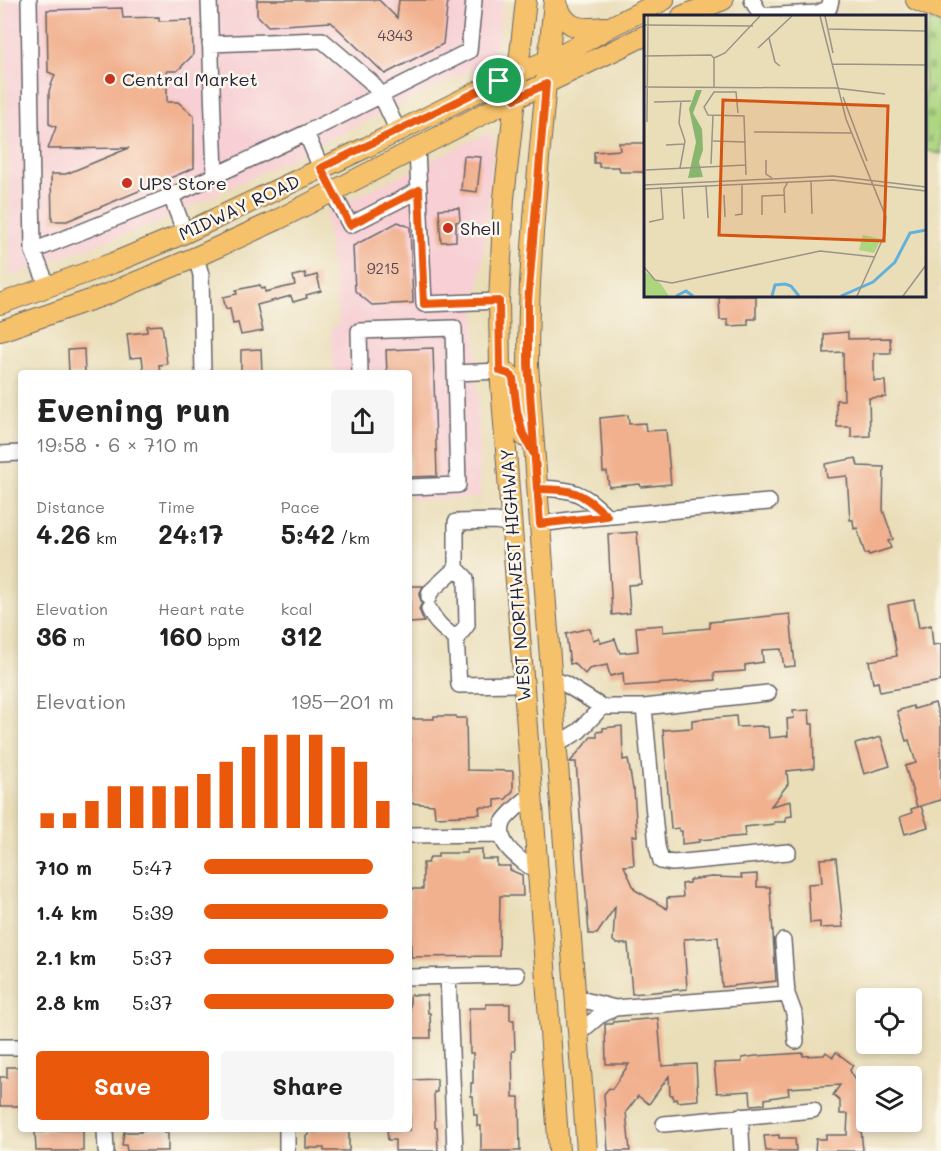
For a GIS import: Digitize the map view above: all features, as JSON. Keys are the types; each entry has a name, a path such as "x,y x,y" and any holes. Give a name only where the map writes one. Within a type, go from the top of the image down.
{"main road":[{"name":"WEST NORTHWEST HIGHWAY","path":"526,0 504,198 499,301 500,371 559,1151"},
{"name":"WEST NORTHWEST HIGHWAY","path":"555,0 528,302 528,365 587,1151"},
{"path":"555,0 562,18 573,26 584,29 610,27"},
{"name":"MIDWAY ROAD","path":"0,304 185,233 518,71 567,51 664,0"},
{"path":"685,15 723,0"},
{"path":"916,0 941,11"},
{"name":"MIDWAY ROAD","path":"0,331 105,295 196,257 333,192 644,35"},
{"path":"321,168 333,192"},
{"path":"185,233 196,257"},
{"path":"500,371 513,378 517,411 523,434 535,456"},
{"path":"512,524 540,524"}],"street":[{"path":"29,0 33,251 48,287"},
{"path":"209,0 215,176"},
{"path":"33,251 215,176 306,134 469,51 474,0"},
{"path":"752,0 760,15"},
{"path":"780,15 818,13 829,8 831,0"},
{"path":"210,45 322,40 370,81 381,95 398,131"},
{"path":"306,134 321,168"},
{"path":"417,149 424,304 499,301"},
{"path":"333,192 350,225 419,190"},
{"path":"171,196 185,233"},
{"path":"196,257 201,275 203,370"},
{"path":"360,370 359,331 454,328 458,485 412,487"},
{"path":"455,373 500,371"},
{"path":"0,454 18,453"},
{"path":"537,489 582,494 607,516"},
{"path":"571,491 577,504 577,519"},
{"path":"540,524 769,502"},
{"path":"512,524 495,521 456,522 456,568 466,578 467,625 456,639 459,686 524,684"},
{"path":"456,568 429,592 433,617 456,639"},
{"path":"552,679 565,684 602,707 644,707 768,693"},
{"path":"558,744 579,731 602,707"},
{"path":"644,707 657,846 661,861 674,863 788,852"},
{"path":"533,793 503,822 501,834 505,845 539,874"},
{"path":"412,835 501,834"},
{"path":"783,941 788,994 794,1013 796,1041"},
{"path":"412,977 517,975"},
{"path":"448,976 455,1151"},
{"path":"576,998 599,1010 788,994"},
{"path":"579,1033 599,1010"},
{"path":"0,1047 18,1047"},
{"path":"664,1124 813,1110"},
{"path":"740,1116 742,1151"},
{"path":"105,1132 105,1151"},
{"path":"287,1132 287,1151"}],"shaded area":[{"path":"5,0 503,0 495,58 162,221 11,276"},
{"path":"492,133 494,139 483,258 475,314 480,498 412,500 412,370 333,370 331,329 339,323 325,212"}],"green space":[{"path":"930,19 941,24 941,154 926,150 926,38"}],"building":[{"path":"257,0 379,0 397,18 399,0 448,0 443,44 385,74 331,22 268,26 257,15"},
{"name":"Central Market","path":"122,8 123,18 159,17 159,21 192,20 193,55 177,71 167,71 167,102 178,102 194,116 194,168 67,221 52,221 51,174 66,174 129,148 48,149 56,127 49,124 49,91 55,75 48,72 47,10"},
{"path":"619,143 644,143 644,172 620,172 619,167 599,167 599,163 594,163 594,152 620,150"},
{"name":"Shell","path":"464,156 481,157 477,192 461,190"},
{"name":"Shell","path":"459,208 460,221 456,222 456,241 441,242 439,209"},
{"path":"398,222 410,227 413,303 372,305 355,291 353,246"},
{"path":"305,273 306,278 317,275 321,291 293,302 291,296 257,305 263,331 241,335 238,323 233,324 230,308 226,309 223,297 237,294 236,290 260,285 261,289 265,288 265,292 295,285 293,276"},
{"path":"719,297 756,297 756,319 748,319 748,325 728,326 728,320 720,320"},
{"path":"162,325 167,364 159,365 160,370 144,370 142,357 130,358 127,334 147,332 147,326"},
{"path":"848,332 848,339 890,338 891,353 874,353 874,381 885,381 886,397 869,398 870,436 851,437 851,427 837,427 836,400 844,400 843,352 824,353 824,334"},
{"path":"433,348 437,476 412,477 412,370 387,370 386,350"},
{"path":"84,349 85,370 69,370 68,350"},
{"path":"261,349 262,370 241,370 241,350"},
{"path":"628,415 629,424 645,423 646,431 666,430 671,484 609,487 607,472 603,472 600,418"},
{"path":"856,458 858,466 884,467 883,510 893,539 888,541 891,548 869,555 865,554 857,528 854,529 853,520 850,520 847,476 827,478 825,464"},
{"path":"637,532 641,584 628,585 630,613 612,615 608,534"},
{"path":"412,586 423,586 419,595 422,603 419,609 424,622 412,623"},
{"path":"914,600 919,628 931,625 933,645 941,644 941,681 880,692 878,682 873,683 869,661 897,656 888,605"},
{"path":"790,614 795,666 784,667 781,649 762,650 763,662 745,665 745,671 714,673 715,680 624,686 623,673 610,676 607,665 589,669 585,674 574,663 570,664 566,634 585,629 590,629 593,640 599,638 601,643 615,639 620,653 638,651 636,627 663,625 663,632 710,628 710,622"},
{"path":"935,703 941,723 941,800 917,807 905,766 916,763 909,740 906,741 897,711"},
{"path":"809,710 810,724 813,724 814,768 787,771 788,784 771,806 791,801 792,816 786,817 786,822 744,827 745,836 699,840 699,842 682,844 682,831 679,831 679,828 671,829 663,730 692,728 692,720 736,716 737,727 768,727 769,738 788,736 787,719 794,718 793,711"},
{"path":"434,716 466,718 467,770 513,771 513,791 506,799 495,800 495,807 479,807 480,814 460,816 435,817 434,805 412,803 412,719 434,719"},
{"path":"622,726 623,760 628,759 634,789 637,836 632,836 634,865 624,866 635,890 667,909 667,898 683,897 682,884 689,883 689,880 711,877 742,878 741,875 757,874 757,887 770,887 776,981 722,987 718,937 684,939 687,989 632,994 628,944 617,944 613,941 615,907 597,934 589,934 576,762 570,762 591,737 597,737 597,732 603,731 603,728"},
{"path":"881,737 890,766 864,774 855,744"},
{"path":"921,806 928,827 905,834 900,817 912,813 911,809"},
{"path":"482,849 482,859 497,859 497,866 510,866 510,870 522,875 523,896 500,896 499,956 412,957 412,889 423,889 423,863 428,863 430,857 438,857 438,853 467,853 467,850"},
{"path":"836,858 843,927 820,928 820,922 810,923 808,884 822,883 820,859"},
{"path":"412,995 427,995 431,1038 412,1038"},
{"path":"486,1004 510,1004 510,1020 514,1020 513,1097 519,1097 520,1151 481,1151 481,1126 477,1126 477,1115 474,1115 473,1096 471,1096 473,1053 470,1053 469,1008 486,1008"},
{"path":"658,1018 662,1066 696,1064 698,1100 677,1102 676,1099 673,1100 673,1095 670,1095 669,1076 649,1104 638,1096 626,1112 630,1151 608,1151 604,1094 609,1088 612,1089 629,1064 606,1064 605,1024"},
{"path":"826,1052 833,1057 836,1052 853,1065 850,1070 856,1083 856,1132 861,1132 863,1151 815,1151 816,1139 826,1139 826,1135 847,1135 848,1114 840,1114 840,1101 833,1095 840,1085 788,1088 789,1095 765,1099 765,1104 751,1105 750,1091 717,1093 714,1063 742,1062 742,1058 756,1056 803,1053 803,1056 824,1055"},
{"path":"7,1067 18,1067 18,1106 0,1106 0,1077 7,1077"},
{"path":"437,1079 437,1092 434,1092 438,1151 395,1151 395,1140 388,1140 387,1132 412,1132 412,1080"},
{"path":"35,1132 83,1132 83,1151 36,1151"},
{"path":"124,1132 168,1133 168,1151 127,1151 126,1145 122,1145"},
{"path":"309,1132 349,1132 349,1151 306,1148 306,1136"},
{"path":"779,1135 779,1138 795,1138 796,1151 766,1151 764,1136"}],"place":[{"name":"Central Market","path":"110,79"},
{"name":"UPS Store","path":"127,183"},
{"name":"Shell","path":"448,228"}],"route":[{"path":"499,81 321,168 350,225 419,190 424,304 499,301 500,371 513,378 517,411 523,434 535,456 540,524 607,516 582,494 567,490 537,489 528,365 528,302 546,84 515,99 518,71 499,81"}]}
